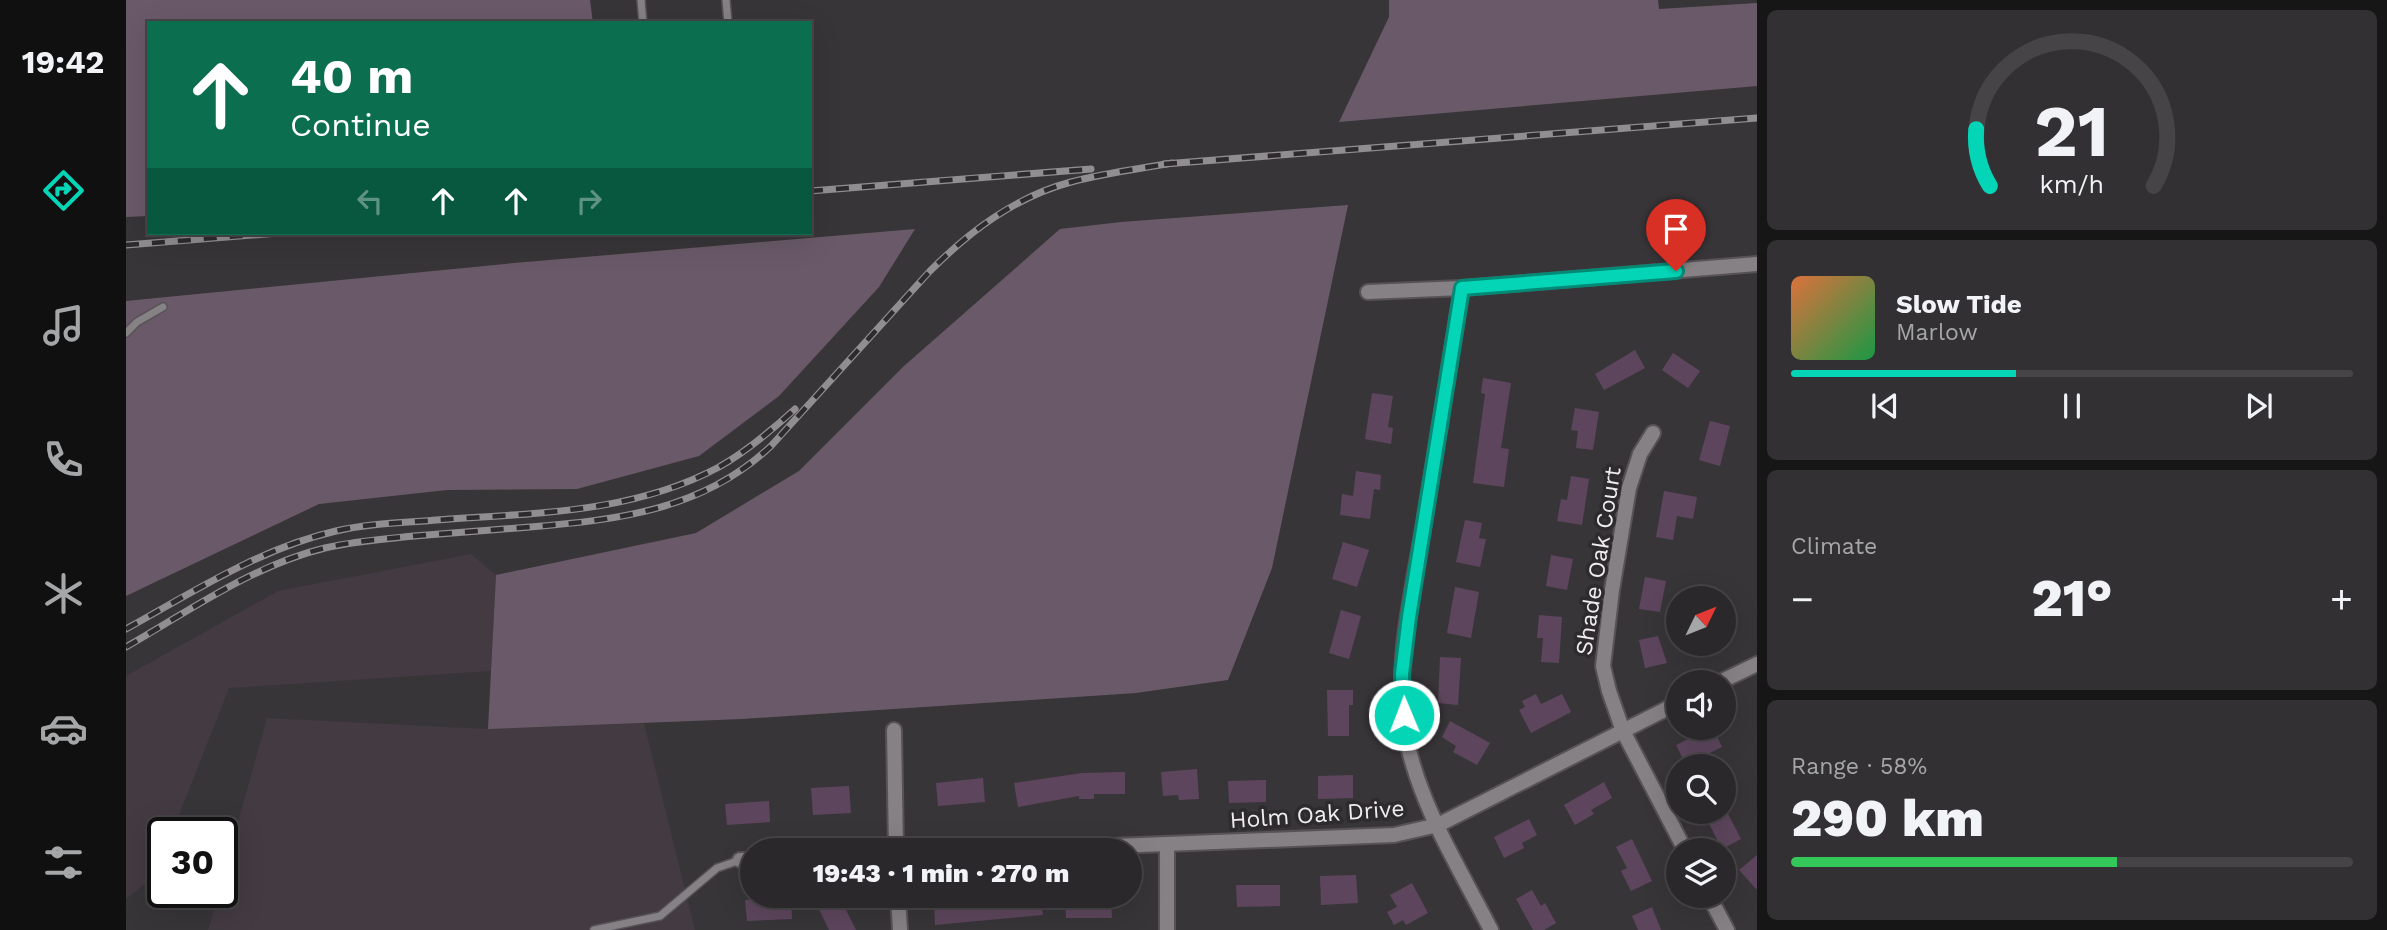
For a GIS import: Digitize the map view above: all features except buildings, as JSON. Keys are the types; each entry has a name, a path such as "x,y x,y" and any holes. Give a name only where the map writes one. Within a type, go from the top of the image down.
{"street":[{"path":"1368,292 1462,288 1757,264"},
{"path":"1462,288 1402,674 1408,746 1420,786 1491,930"},
{"name":"Shade Oak Court","path":"1653,432 1644,445 1629,488 1603,650 1603,666 1623,731 1679,838"},
{"path":"1736,674 1757,664"},
{"name":"Holm Oak Drive","path":"1142,845 1367,837 1394,835 1438,825 1666,709"},
{"path":"894,730 896,838"},
{"path":"1167,844 1167,930"},
{"path":"899,908 900,930"},
{"path":"1715,908 1727,930"}],"lane":[{"path":"641,0 643,21"},
{"path":"726,0 728,21"},
{"path":"126,333 137,322 163,307"},
{"path":"594,930 660,916 717,868 740,862"}],"shaded area":[{"path":"126,0 590,0 593,21 147,21 147,216 126,217"},
{"path":"1389,0 1658,0 1659,9 1757,3 1757,86 1339,122 1389,17"},
{"path":"1348,205 1272,568 1228,680 1136,693 742,719 488,729 496,575 696,533 799,471 904,366 1060,229"},
{"path":"915,229 879,287 779,396 699,456 577,489 447,490 319,504 126,596 126,301 514,263"},
{"path":"471,554 496,575 491,671 229,688 178,817 147,817 147,882 126,899 126,676 278,591"},
{"path":"267,718 488,729 644,723 695,930 208,930 215,908 238,908 238,822"}],"railway":[{"path":"1164,164 1757,118"},
{"path":"126,647 247,577 325,548 380,539 563,524 627,515 658,508 717,485 745,468 771,446 930,271 977,229 1012,206 1051,188 1108,174 1172,163"},
{"path":"812,191 1091,169"},
{"path":"126,245 253,235"},
{"path":"126,629 254,560 281,548 336,531 361,526 545,513 617,503 652,494 719,467 759,440 795,409"}],"route":[{"path":"1404,715 1402,674 1409,617 1462,288 1676,271"}]}
